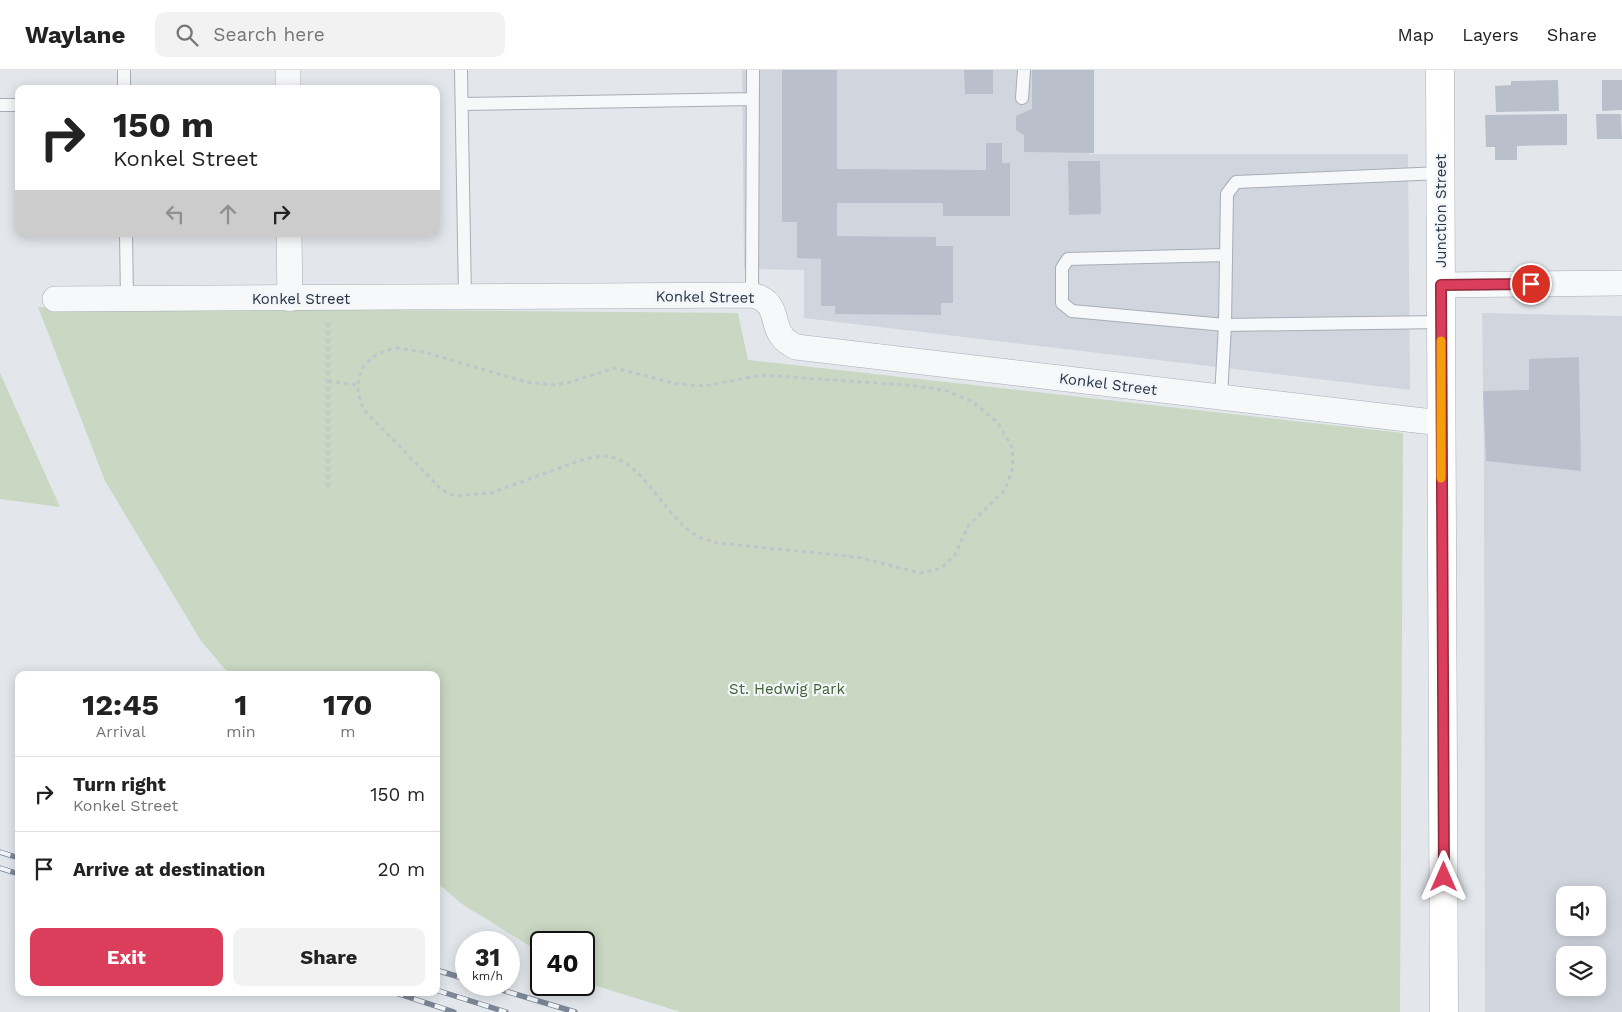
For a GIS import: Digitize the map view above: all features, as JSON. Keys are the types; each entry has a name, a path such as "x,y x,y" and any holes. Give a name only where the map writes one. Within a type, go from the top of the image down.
{"street":[{"path":"288,70 288,85"},
{"name":"Junction Street","path":"1440,70 1444,1012"},
{"path":"289,237 290,299"},
{"path":"1441,285 1622,283"},
{"name":"Konkel Street","path":"55,299 328,299 752,295 761,297 770,304 780,336 786,342 796,347 1441,423"}],"lane":[{"path":"124,70 124,85"},
{"path":"462,70 465,298"},
{"path":"752,295 753,70"},
{"path":"1022,98 1024,70"},
{"path":"462,104 753,99"},
{"path":"0,104 15,105"},
{"path":"1221,397 1226,325 1227,194 1236,182 1440,173"},
{"path":"126,237 127,299"},
{"path":"1226,255 1068,259 1062,268 1062,303 1072,311 1226,325 1441,322"}],"path":[{"path":"328,299 328,487"},
{"path":"396,348 424,352 526,382 554,385 615,368 678,384 705,386 762,375 918,386 947,391 973,402 998,423 1012,447 1013,467 1005,490 968,526 954,555 940,569 920,573 857,557 718,543 699,536 684,525 624,462 610,456 580,460 491,493 455,496 442,490 364,410 358,396 357,385 361,372 369,361 380,352 396,348"},
{"path":"328,381 357,385"}],"shaded area":[{"path":"742,70 1090,70 1090,154 1408,154 1410,390 804,318 804,270 744,269"},
{"path":"1482,313 1622,316 1622,1012 1485,1012"}],"green space":[{"name":"St. Hedwig Park","path":"38,307 738,313 748,360 1403,433 1400,1012 681,1012 595,986 595,931 530,931 530,946 520,940 520,931 506,931 462,904 440,885 440,671 227,671 201,641 105,481"},
{"path":"0,373 60,507 0,499"}],"building":[{"path":"782,70 837,70 837,169 986,170 986,143 1002,143 1002,163 1010,163 1010,216 943,216 943,203 837,203 837,236 936,237 936,246 953,246 953,303 941,303 941,315 835,314 835,306 821,306 821,259 797,258 797,222 782,222"},
{"path":"964,70 993,70 993,94 965,94"},
{"path":"1032,70 1094,70 1094,153 1024,152 1024,135 1016,130 1016,116 1032,109"},
{"path":"1558,80 1559,111 1496,112 1495,86 1511,85 1511,81"},
{"path":"1602,80 1622,80 1622,110 1602,111"},
{"path":"1567,114 1567,145 1517,146 1517,160 1495,160 1495,147 1486,147 1485,115"},
{"path":"1596,114 1621,114 1622,139 1597,139"},
{"path":"1068,161 1100,161 1101,214 1069,215"},
{"path":"1579,357 1581,471 1486,461 1483,391 1529,390 1529,359"}],"railway":[{"path":"0,852 15,857"},
{"path":"0,868 15,873"},
{"path":"440,971 455,976"},
{"path":"440,991 506,1012"},
{"path":"405,996 454,1012"},
{"path":"520,996 575,1012"}],"slow traffic":[{"path":"1441,341 1441,478"}],"route":[{"path":"1444,877 1441,285 1531,284"}]}
